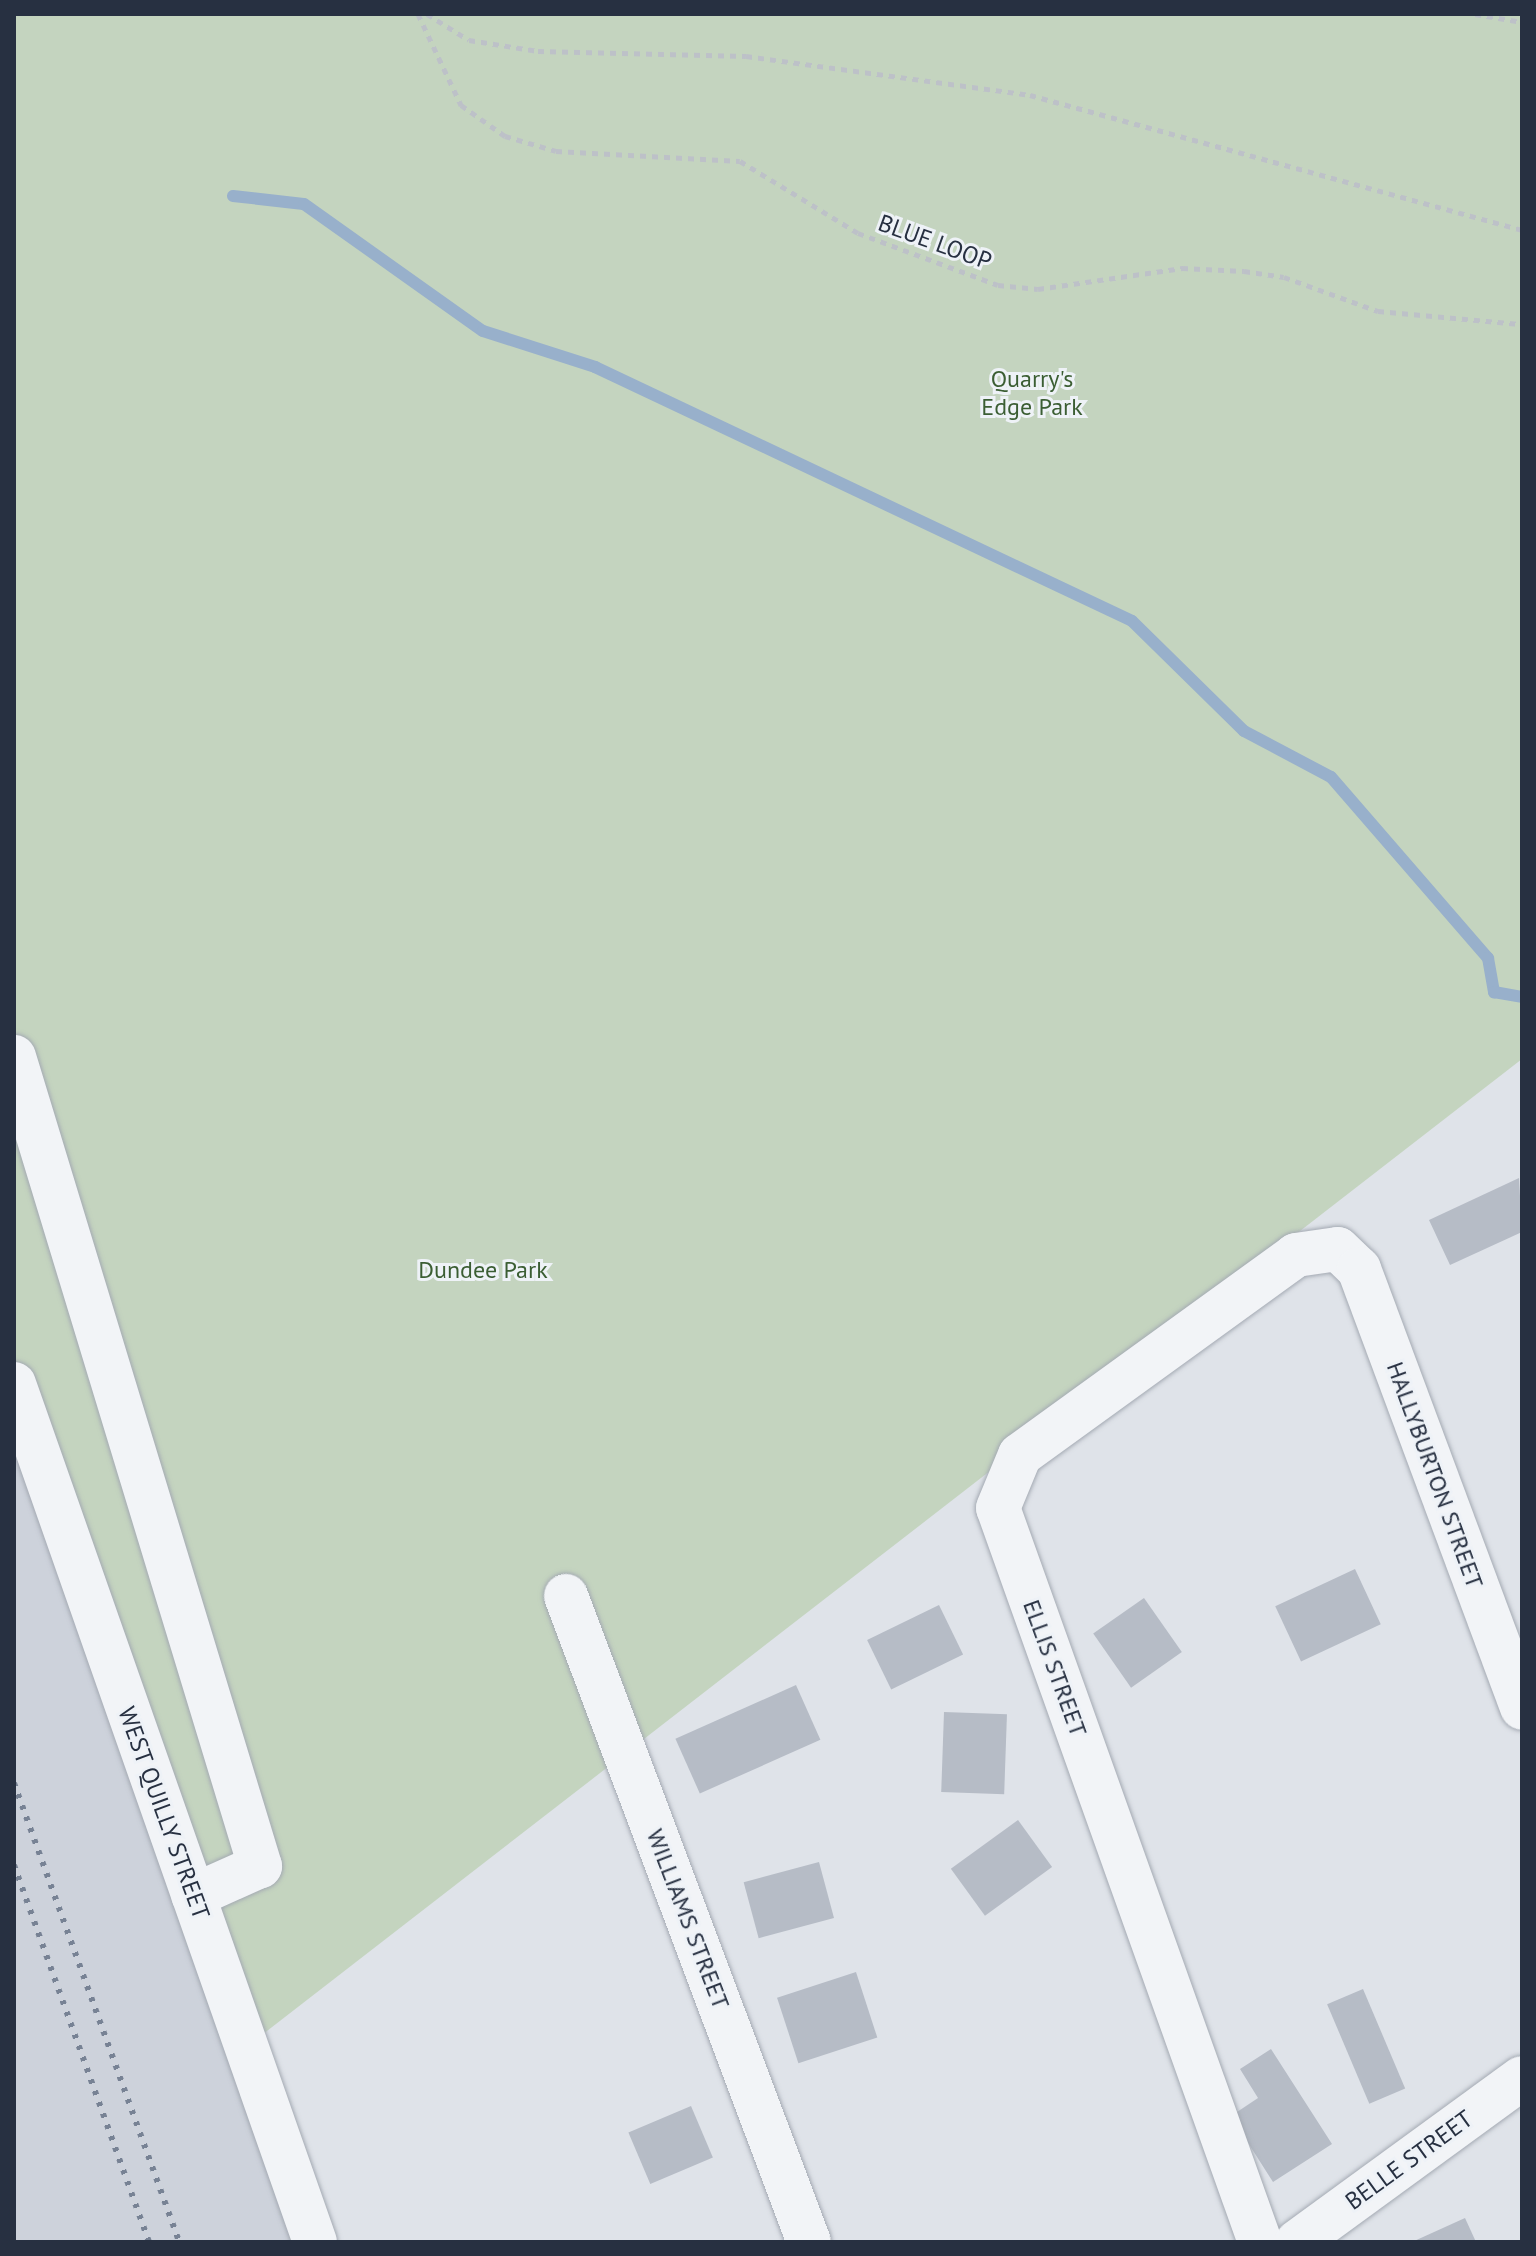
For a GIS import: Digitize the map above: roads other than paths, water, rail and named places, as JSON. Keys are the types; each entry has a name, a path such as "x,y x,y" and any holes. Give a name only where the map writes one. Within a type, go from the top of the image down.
{"street":[{"path":"14,1057 260,1866 193,1896"},
{"name":"HALLYBURTON STREET","path":"1338,1249 1359,1269 1522,1708"},
{"name":"ELLIS STREET","path":"1260,2242 998,1508 1020,1455 1296,1255 1338,1249"},
{"name":"WEST QUILLY STREET","path":"14,1384 315,2242"},
{"name":"WILLIAMS STREET","path":"566,1596 809,2242"},
{"name":"BELLE STREET","path":"1297,2242 1522,2078"}],"waterway":[{"path":"233,196 304,204 483,331 595,367 1132,621 1244,731 1331,777 1488,958 1494,992 1522,997"}],"railway":[{"path":"14,1783 179,2242"},
{"path":"14,1865 149,2242"}],"park label":[{"name":"Quarry's Edge Park","path":"1032,393"},
{"name":"Dundee Park","path":"483,1270"}]}
